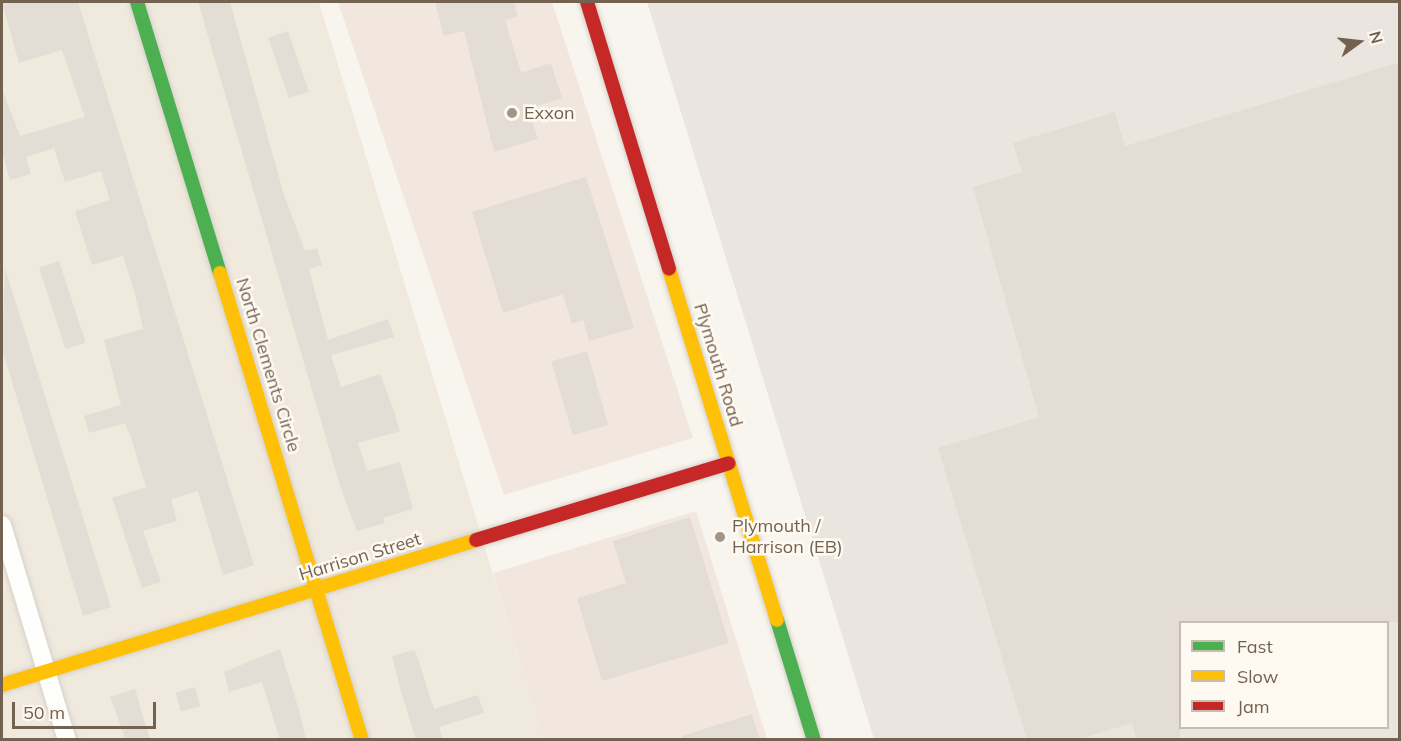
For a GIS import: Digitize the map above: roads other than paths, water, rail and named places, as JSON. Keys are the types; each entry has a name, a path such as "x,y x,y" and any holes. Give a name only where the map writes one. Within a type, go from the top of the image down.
{"street":[{"name":"North Clements Circle","path":"137,2 362,740"},
{"name":"Plymouth Road","path":"587,2 814,740"},
{"name":"Harrison Street","path":"2,685 729,463"},
{"path":"2,525 67,740"}],"place":[{"name":"Exxon","path":"512,113"},
{"name":"Plymouth / Harrison (EB)","path":"720,537"}]}
